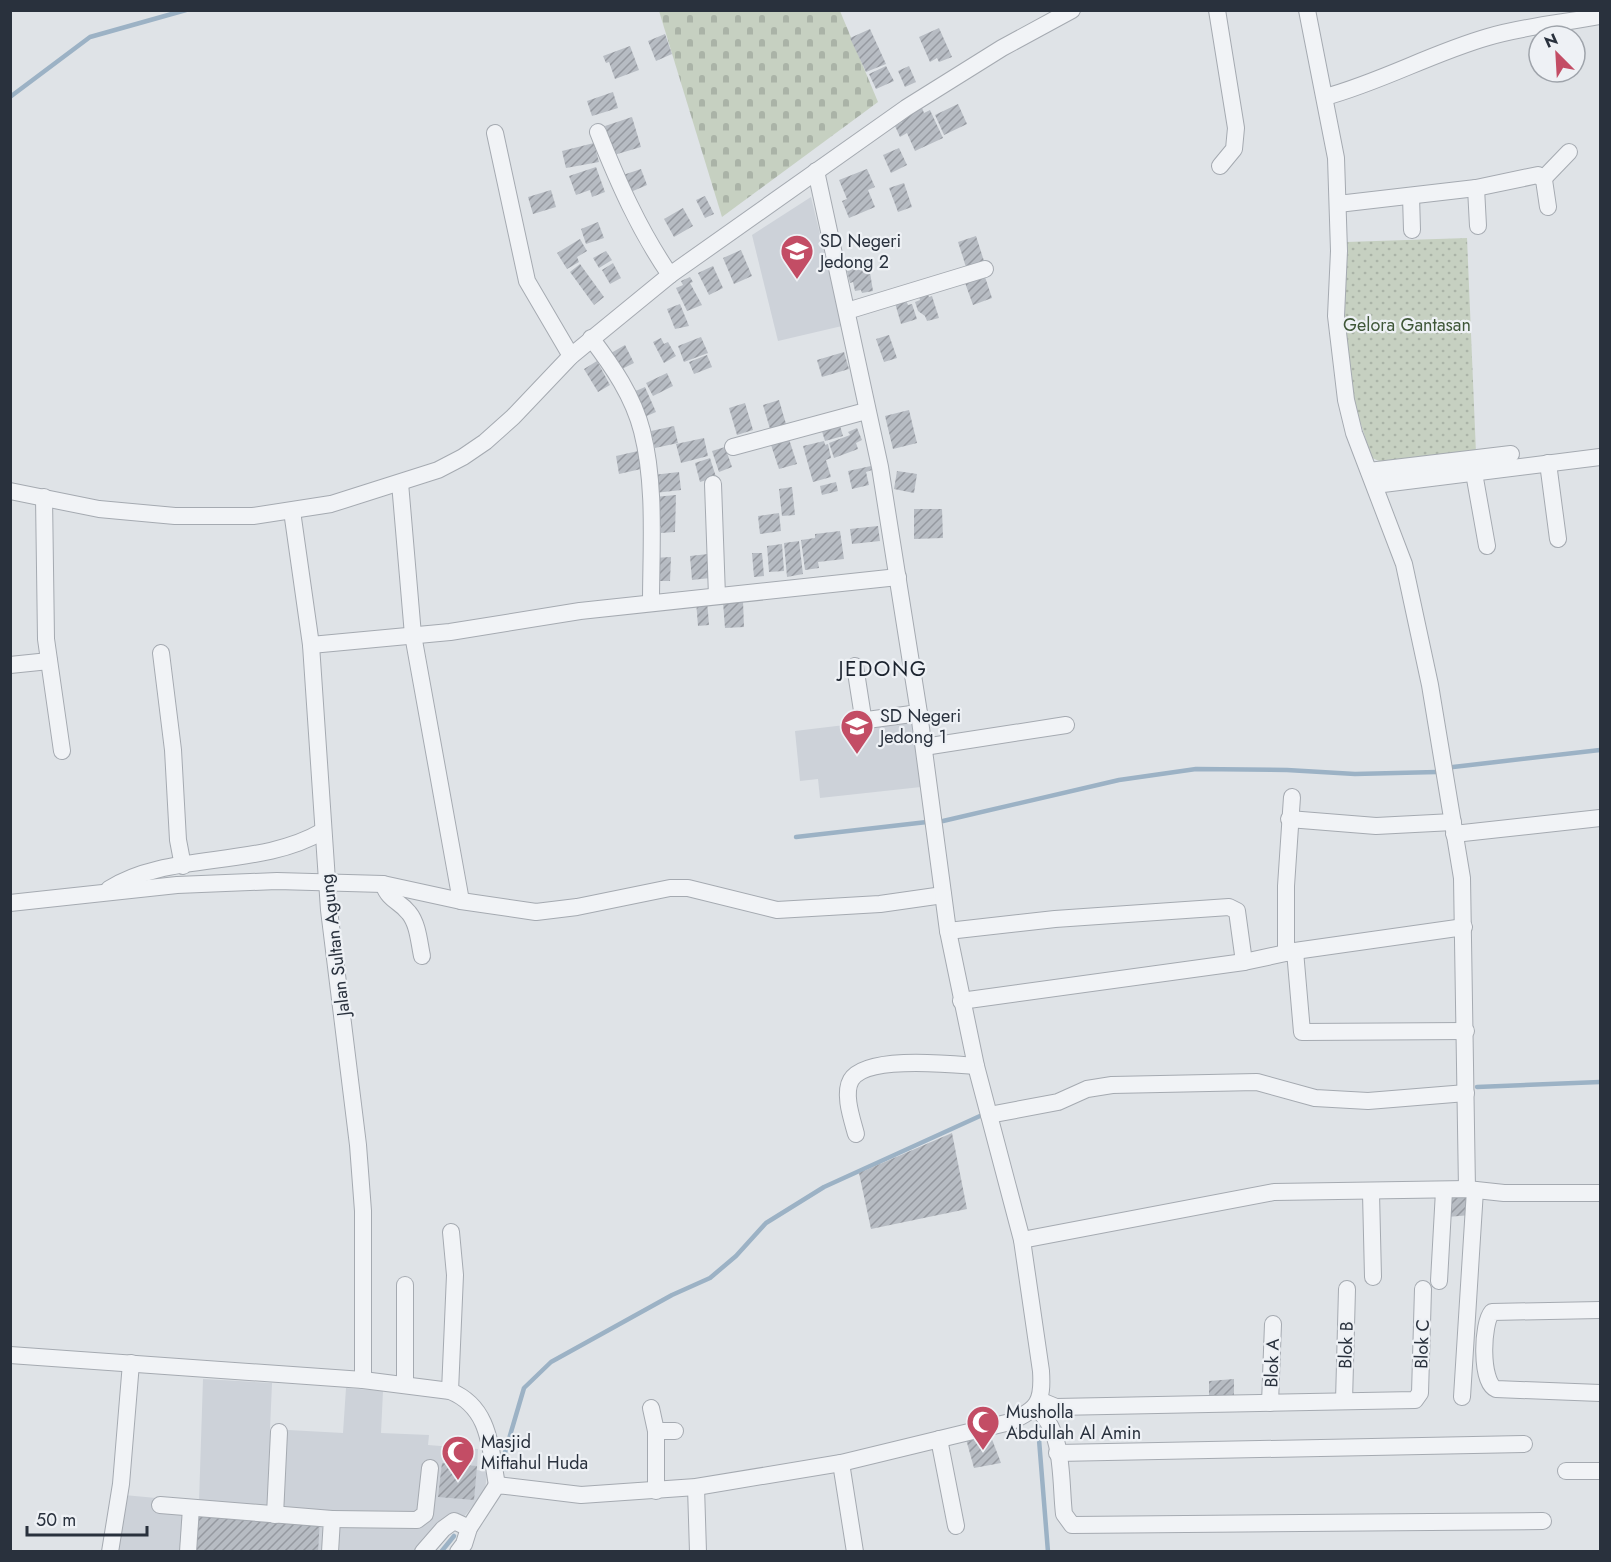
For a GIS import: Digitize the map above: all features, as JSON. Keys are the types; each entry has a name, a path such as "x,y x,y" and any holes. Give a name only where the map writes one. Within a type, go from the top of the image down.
{"street":[{"path":"10,491 99,509 175,516 253,516 330,504 438,470 463,458 485,442 513,417 571,356 670,275 906,108 1002,48 1072,10"},
{"path":"1217,10 1236,128 1234,149 1220,166"},
{"path":"1307,10 1336,158 1338,204 1336,316 1340,356 1354,433 1404,564 1417,622 1462,878 1466,1093 1471,1190 1462,1397"},
{"path":"1325,97 1360,87 1487,37 1542,24 1600,16"},
{"path":"597,132 624,195 647,240 670,275"},
{"path":"495,133 527,281 571,356"},
{"path":"1543,179 1569,152"},
{"path":"497,1485 572,1494 656,1491 696,1487 841,1463 1010,1422 1037,1404 1042,1387 1022,1240 976,1066 948,931 920,713 880,467 866,411 816,171"},
{"path":"1338,204 1476,188 1533,175 1543,179"},
{"path":"1543,179 1548,207"},
{"path":"1476,188 1478,226"},
{"path":"1411,196 1412,230"},
{"path":"847,311 985,269"},
{"path":"591,338 618,374 642,432 650,500 651,603"},
{"path":"733,447 866,411"},
{"path":"1372,478 1511,454"},
{"path":"1372,478 1474,472 1600,457"},
{"path":"1548,463 1558,539"},
{"path":"1474,472 1487,546"},
{"path":"400,483 413,635 461,901"},
{"path":"713,484 717,596"},
{"path":"44,497 46,639 62,751"},
{"name":"Jalan Sultan Agung","path":"292,511 311,645 327,881 358,1145 363,1211 363,1380"},
{"path":"311,645 413,635 651,603 898,578"},
{"path":"161,653 173,750 178,840 183,866"},
{"path":"10,665 49,661"},
{"path":"855,666 863,717 867,720 920,713"},
{"path":"924,747 1066,725"},
{"path":"1292,797 1289,819 1291,952 1300,1025 1305,1033 1466,1031"},
{"path":"1289,819 1376,826 1454,828 1600,818"},
{"path":"106,891 126,878 145,872 283,847 323,831"},
{"path":"10,903 106,891 218,882 327,881 383,884 461,901 536,912 577,907 670,888 688,888 755,906 787,910 880,904 944,895"},
{"path":"383,884 390,898 409,913 415,924 422,956"},
{"path":"948,931 1055,919 1233,907 1237,911 1244,962"},
{"path":"962,1001 1244,962 1291,952 1464,927"},
{"path":"856,1134 848,1091 850,1081 857,1072 914,1061 976,1066"},
{"path":"989,1115 1058,1102 1087,1089 1112,1085 1257,1082 1315,1098 1368,1101 1466,1093"},
{"path":"1022,1240 1274,1192 1371,1193 1471,1190 1504,1193 1600,1193"},
{"path":"1439,1281 1444,1191"},
{"path":"1371,1193 1373,1277"},
{"path":"450,1391 455,1275 451,1232"},
{"path":"405,1285 405,1385"},
{"name":"Blok B","path":"1344,1401 1347,1289"},
{"name":"Blok C","path":"1344,1401 1418,1398 1423,1289"},
{"path":"1600,1310 1492,1312 1488,1319 1485,1371 1487,1381 1496,1389 1600,1393"},
{"name":"Blok A","path":"1270,1403 1273,1324"},
{"path":"10,1355 363,1380 450,1391 462,1396 475,1407 486,1424 497,1485 469,1528 464,1544 458,1551"},
{"path":"110,1551 121,1484 131,1363"},
{"path":"1037,1404 1056,1407 1344,1401"},
{"path":"1037,1404 1053,1428 1064,1514 1072,1525 1080,1527 1543,1521"},
{"path":"651,1408 656,1431 656,1491"},
{"path":"656,1431 675,1431"},
{"path":"275,1515 279,1432"},
{"path":"939,1439 956,1526"},
{"path":"1057,1454 1524,1444"},
{"path":"841,1463 855,1551"},
{"path":"160,1505 332,1519 417,1520 425,1514 429,1468"},
{"path":"1566,1471 1600,1471"},
{"path":"696,1487 698,1551"},
{"path":"188,1551 191,1508"},
{"path":"330,1551 332,1519"},
{"path":"423,1551 443,1529 454,1521 469,1528"}],"shaded area":[{"name":"SD Negeri Jedong 2","path":"811,197 842,326 778,341 752,235"},
{"name":"SD Negeri Jedong 1","path":"911,717 921,787 820,798 818,779 800,781 795,731"},
{"path":"203,1379 272,1383 270,1429 343,1433 346,1388 383,1391 381,1433 429,1435 428,1445 478,1449 477,1470 487,1472 485,1491 436,1551 118,1552 124,1495 199,1502"}],"green space":[{"path":"659,11 840,11 878,102 722,217"},
{"name":"Gelora Gantasan","path":"1467,238 1476,453 1384,463 1372,458 1350,391 1344,324 1346,242"}],"building":[{"path":"939,28 952,57 939,62 937,58 930,62 919,37"},
{"path":"870,29 886,64 866,72 850,38"},
{"path":"665,34 672,54 656,61 648,41"},
{"path":"630,46 639,70 615,79 609,62 606,63 603,56"},
{"path":"886,66 894,81 876,89 869,74"},
{"path":"909,66 916,82 905,87 898,71"},
{"path":"613,92 618,108 592,116 587,101"},
{"path":"958,104 967,124 944,135 935,115"},
{"path":"922,108 924,113 930,110 943,138 915,151 907,133 900,137 895,126 902,122 900,118"},
{"path":"632,117 641,147 614,155 605,126"},
{"path":"594,143 599,162 566,168 562,151"},
{"path":"899,148 907,165 891,173 883,155"},
{"path":"596,167 605,192 592,197 590,190 576,195 569,176"},
{"path":"641,169 647,185 626,194 620,176"},
{"path":"867,169 875,187 868,190 875,207 849,218 842,201 847,199 839,180"},
{"path":"904,183 912,207 898,212 889,188"},
{"path":"551,190 556,207 533,214 528,197"},
{"path":"705,196 714,214 705,218 696,200"},
{"path":"683,208 693,226 674,237 664,219"},
{"path":"598,222 604,238 586,244 581,229"},
{"path":"976,236 984,261 966,267 958,242"},
{"path":"580,239 587,251 577,257 579,262 567,269 557,253"},
{"path":"741,250 752,276 734,284 723,258"},
{"path":"606,251 612,260 599,268 593,258"},
{"path":"868,260 873,291 862,293 861,290 855,291 847,271 851,270 850,264"},
{"path":"613,263 621,278 610,284 602,270"},
{"path":"580,264 604,297 594,305 570,272"},
{"path":"713,266 723,288 709,295 698,273"},
{"path":"984,274 992,298 973,305 964,280"},
{"path":"690,277 693,282 690,283 702,305 687,311 676,288 683,285 681,281"},
{"path":"927,291 929,297 932,296 939,318 927,321 925,316 918,311 915,302 920,300 918,294"},
{"path":"906,300 908,305 912,304 917,319 901,324 895,303"},
{"path":"680,304 689,326 675,329 667,309"},
{"path":"889,335 897,358 884,362 876,339"},
{"path":"701,337 708,353 684,362 678,346"},
{"path":"661,338 664,344 668,342 676,356 664,363 653,342"},
{"path":"625,345 634,363 620,370 611,353"},
{"path":"844,352 849,369 822,377 817,360"},
{"path":"707,355 712,367 694,374 689,362"},
{"path":"597,361 610,385 598,392 584,369"},
{"path":"667,373 673,386 653,396 646,383"},
{"path":"645,387 656,412 642,418 631,393"},
{"path":"779,400 786,424 770,429 763,405"},
{"path":"745,403 753,430 737,435 729,408"},
{"path":"909,410 917,443 893,449 885,416"},
{"path":"838,419 843,436 825,441 820,425"},
{"path":"674,426 678,443 655,448 651,431"},
{"path":"857,428 862,440 856,443 858,449 834,458 829,443 850,435 848,432"},
{"path":"704,438 708,456 681,463 676,444"},
{"path":"789,439 797,464 779,469 771,445"},
{"path":"824,441 825,445 828,444 831,458 826,460 831,477 813,482 803,446"},
{"path":"725,447 732,467 719,472 712,451"},
{"path":"638,451 641,469 619,474 616,456"},
{"path":"710,458 716,477 700,482 695,463"},
{"path":"871,466 872,470 866,472 869,485 852,489 848,471"},
{"path":"897,471 917,474 914,493 894,489"},
{"path":"679,472 681,490 655,493 653,475"},
{"path":"836,482 838,491 822,495 820,486"},
{"path":"792,487 795,515 782,516 779,489"},
{"path":"676,495 675,532 661,533 661,526 657,526 654,497"},
{"path":"914,509 942,509 943,538 914,539"},
{"path":"779,513 781,531 760,534 758,516"},
{"path":"878,526 880,541 852,544 850,529"},
{"path":"840,531 844,559 818,562 819,568 805,570 801,540 815,538 815,534"},
{"path":"799,541 803,574 787,577 784,543"},
{"path":"782,544 784,571 769,572 767,546"},
{"path":"752,553 762,553 764,576 754,577"},
{"path":"708,554 710,578 692,580 690,556"},
{"path":"671,557 670,581 660,581 652,558"},
{"path":"707,600 709,625 698,626 696,601"},
{"path":"743,601 744,627 725,628 723,602"},
{"path":"952,1133 967,1209 871,1229 859,1173"},
{"path":"1472,1195 1471,1215 1447,1217 1447,1196"},
{"path":"1234,1379 1234,1396 1209,1396 1209,1381"},
{"name":"Musholla Abdullah Al Amin","path":"990,1434 1001,1463 974,1468 966,1439"},
{"name":"Masjid Miftahul Huda","path":"442,1463 477,1466 474,1500 438,1497"},
{"path":"198,1515 320,1519 318,1552 196,1552"}],"waterway":[{"path":"10,97 90,37 186,10"},
{"path":"1453,767 1600,750"},
{"path":"943,821 1119,780 1196,769 1287,770 1355,774 1437,772"},
{"path":"796,837 927,822"},
{"path":"1477,1087 1600,1082"},
{"path":"501,1466 524,1388 551,1362 672,1295 710,1278 736,1256 766,1223 824,1187 980,1116"},
{"path":"1038,1427 1048,1552"},
{"path":"441,1552 454,1536"}],"place":[{"name":"SD Negeri Jedong 2","path":"797,280"},
{"name":"SD Negeri Jedong 1","path":"857,755"},
{"name":"Musholla Abdullah Al Amin","path":"983,1451"},
{"name":"Masjid Miftahul Huda","path":"458,1481"}],"district":[{"name":"JEDONG","path":"883,669"}]}
